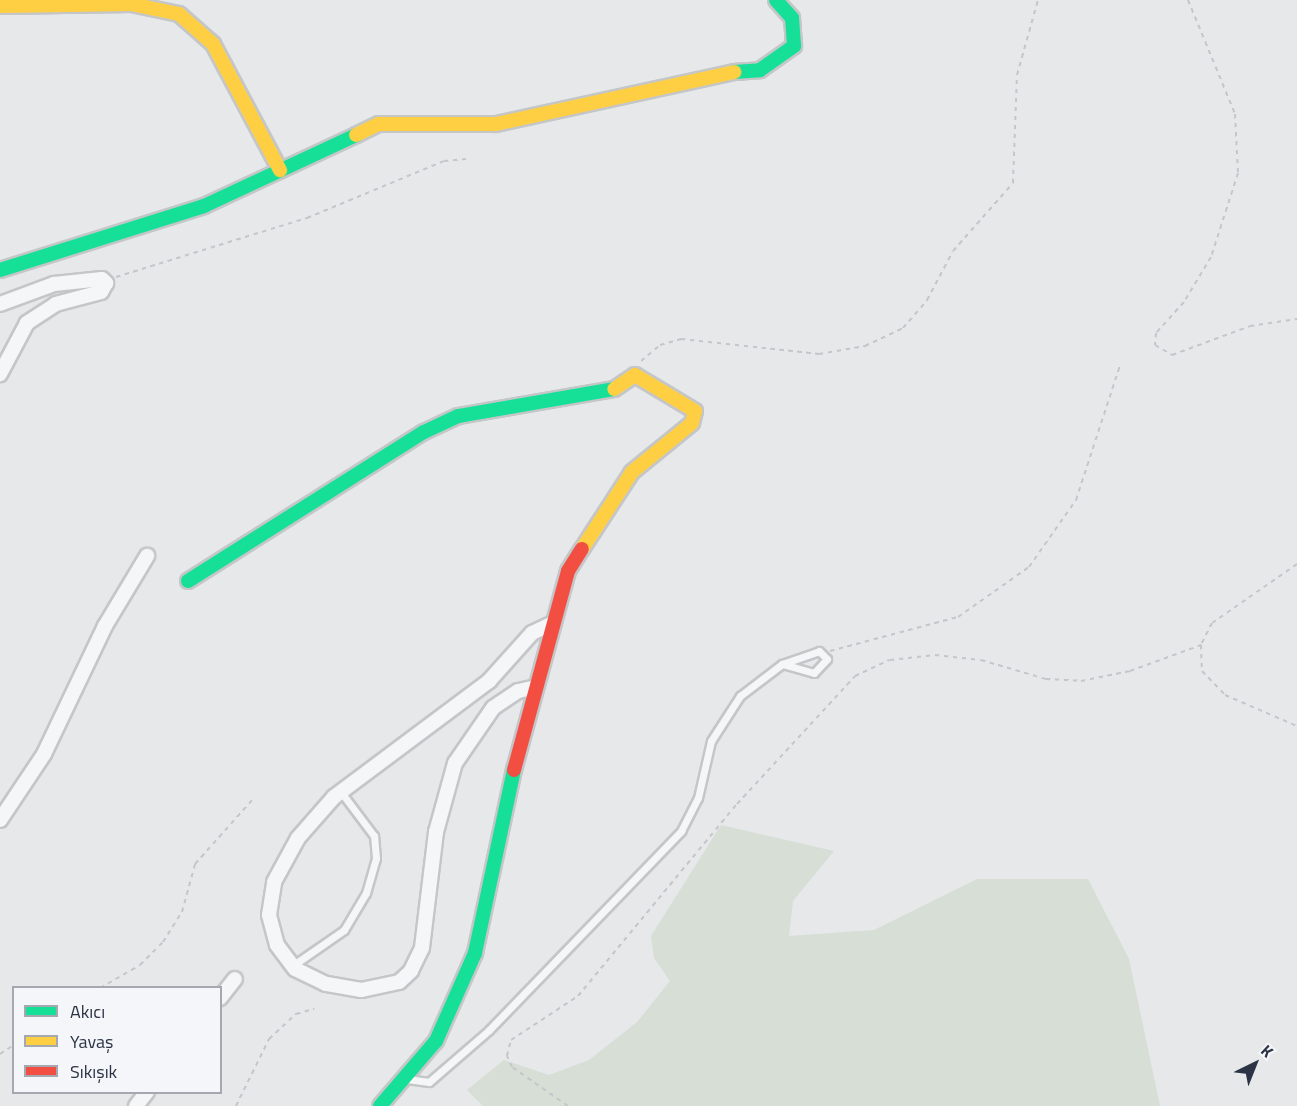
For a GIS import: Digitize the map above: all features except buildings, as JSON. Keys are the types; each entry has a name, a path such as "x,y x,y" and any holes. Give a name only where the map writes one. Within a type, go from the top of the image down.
{"street":[{"path":"0,270 171,219 379,124 496,124 711,74 760,70 794,46 792,18 776,0"},
{"path":"0,6 131,4 179,14 213,44 280,170"},
{"path":"0,304 54,284 106,283"},
{"path":"0,374 27,323 56,304 101,292 106,283"},
{"path":"188,581 434,426 474,412 620,388 635,375 692,408 695,418 641,462 608,504 568,571 551,624 503,812 475,953 436,1041 407,1079 381,1106"},
{"path":"0,820 44,754 110,617 147,556"},
{"path":"536,687 518,691 493,708 455,763 436,832 423,948 411,972 387,986 348,989 315,980 292,966 273,936 271,893 298,838 341,792 489,681 537,629 551,624"},
{"path":"222,995 235,979"},
{"path":"136,1106 145,1094"}],"lane":[{"path":"407,1079 429,1082 489,1030 681,831 695,807 706,753 723,717 750,686 782,664 819,651 825,654 827,662 817,673 782,664"},
{"path":"292,966 344,930 362,904 371,876 374,836 341,792"}],"path":[{"path":"635,375 647,354 674,340 819,354 865,346 903,328 927,300 953,251 1013,183 1017,75 1038,0"},
{"path":"1188,0 1235,114 1238,173 1211,257 1184,302 1156,333 1155,345 1172,356 1250,326 1297,319"},
{"path":"106,283 307,218 444,161 469,159"},
{"path":"825,654 958,617 1029,567 1076,500 1120,365"},
{"path":"1296,566 1212,623 1201,645 1202,671 1225,695 1297,726"},
{"path":"568,1106 512,1067 507,1056 511,1040 578,996 737,804 855,676 890,660 935,654 981,660 1046,679 1081,681 1130,671 1201,645"},
{"path":"102,986 140,964 163,942 182,912 195,864 255,797"},
{"path":"236,1106 269,1039 296,1014 314,1009"}],"shaded area":[{"path":"721,825 834,851 793,901 789,936 874,930 977,879 1088,879 1129,959 1160,1106 483,1106 467,1090 504,1060 549,1075 589,1060 637,1022 670,981 654,958 651,936"}],"traffic: fast":[{"path":"734,72 760,70 794,46 792,18 776,0"},
{"path":"0,270 204,206 356,135"},
{"path":"188,581 424,432 459,416 614,389"},
{"path":"380,1106 436,1041 475,953 514,770"}],"traffic: slow":[{"path":"0,6 131,4 179,14 213,44 280,170"},
{"path":"356,135 379,124 496,124 734,72"},
{"path":"582,549 632,472 692,423 695,411 635,375 614,389"}],"traffic: jam":[{"path":"514,770 568,571 582,549"}]}
